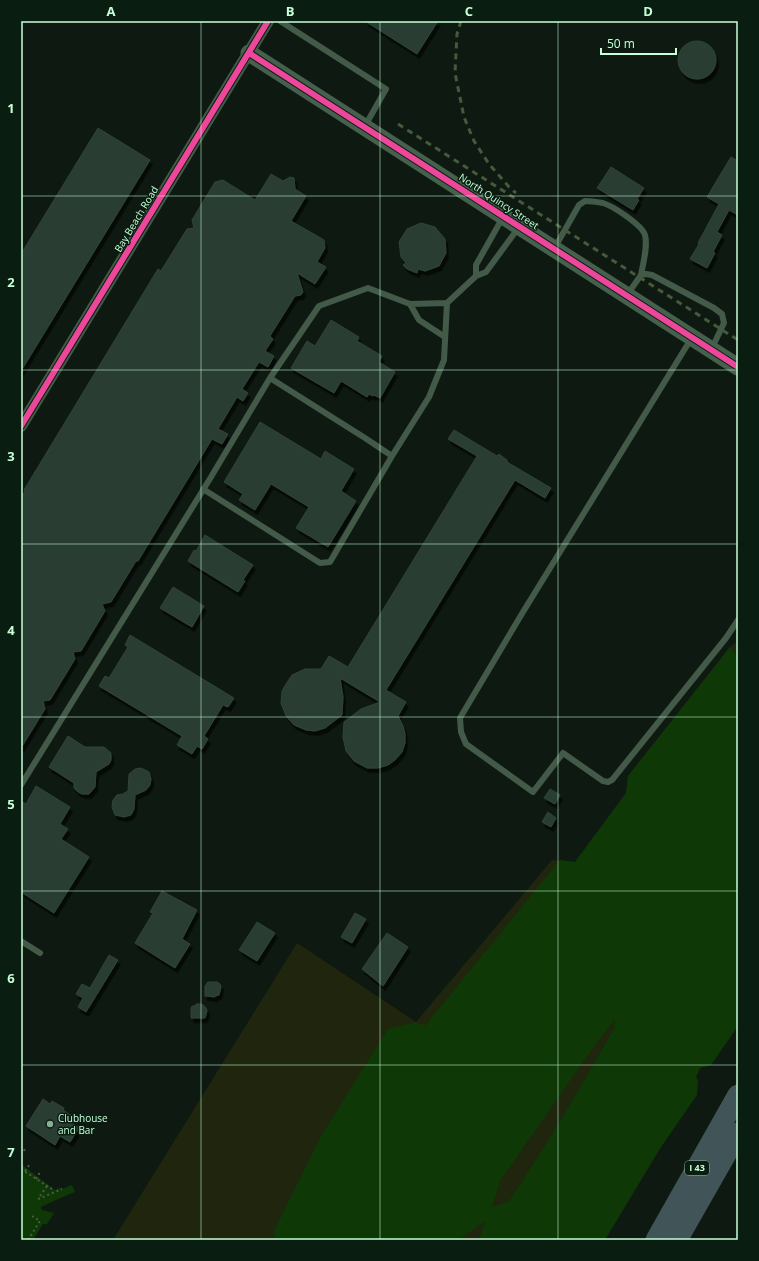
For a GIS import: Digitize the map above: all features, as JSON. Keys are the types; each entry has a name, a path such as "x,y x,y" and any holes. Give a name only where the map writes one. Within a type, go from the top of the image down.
{"highway":[{"name":"I 43","path":"656,1240 738,1095"},
{"name":"I 43","path":"677,1240 738,1133"}],"street":[{"name":"Bay Beach Road","path":"21,426 268,21"},
{"name":"North Quincy Street","path":"249,53 738,367"}],"lane":[{"path":"280,21 386,89 365,127"},
{"path":"554,249 579,205 584,201 605,204 631,220 640,226 645,234 646,246 641,275 627,296"},
{"path":"476,276 476,265 503,216"},
{"path":"21,785 204,489 270,378 319,306 368,288 410,304 447,303 476,276 486,272 519,226"},
{"path":"641,275 652,275 714,308 722,314 724,323 712,350"},
{"path":"204,489 320,563 330,562 392,456 429,397 444,360 447,303"},
{"path":"410,304 419,320 446,338"},
{"path":"692,337 468,704 460,718 460,732 466,744 533,792 563,753 603,781 608,782 612,780 726,638 738,620"},
{"path":"270,378 392,456"},
{"path":"21,941 40,953"}],"path":[{"path":"21,1155 25,1149"},
{"path":"25,1172 30,1164"},
{"path":"21,1169 52,1189"},
{"path":"36,1179 40,1172"},
{"path":"40,1196 47,1186"},
{"path":"38,1199 62,1189"},
{"path":"29,1240 40,1221 32,1216"}],"shaded area":[{"path":"738,641 738,882 614,1028 584,1083 539,1156 508,1202 479,1240 113,1240 297,943 416,1022 552,860 575,862 626,793 628,776 730,647"},
{"path":"730,647 738,658 738,1026 711,1065 700,1068 696,1077 698,1080 697,1095 661,1147 605,1240 479,1240 485,1221 458,1240 275,1240 274,1231 321,1136 388,1029 416,1022 425,1026 560,860 575,862 626,793 628,776","holes":["615,1019 614,1028 563,1116 508,1202 492,1207 500,1181 587,1056"]},
{"path":"21,1160 50,1182 62,1189 72,1185 75,1192 58,1199 54,1213 37,1240 21,1240"}],"pier":[{"path":"21,1158 61,1187 55,1190 21,1164"},
{"path":"58,1199 54,1213 42,1210 41,1207"},
{"path":"43,1224 49,1226 39,1240 33,1240"}],"building":[{"path":"365,21 438,21 417,54"},
{"path":"697,41 707,44 713,50 716,60 713,70 707,76 697,79 687,76 681,70 678,60 681,50 687,44"},
{"path":"98,128 150,160 21,371 21,254"},
{"path":"731,157 738,161 738,215 729,210 717,232 722,235 707,268 690,259 719,204 707,197"},
{"path":"611,167 644,188 637,199 639,200 633,210 597,188"},
{"path":"271,174 283,181 290,177 294,178 295,189 306,196 291,221 324,240 325,248 317,262 326,267 315,284 297,273 303,292 301,295 295,296 270,336 273,339 265,351 274,356 268,367 259,362 242,389 248,393 243,401 237,397 218,429 228,434 222,444 212,439 138,561 136,561 111,602 102,604 105,611 81,651 73,652 75,659 50,700 43,701 45,709 21,748 21,498 25,491 24,490 158,269 161,271 187,229 194,228 192,220 215,182 223,180 255,200"},
{"path":"421,223 435,227 445,239 446,253 439,266 425,271 418,269 417,273 407,269 403,265 406,263 401,257 399,242 407,229"},
{"path":"331,320 359,337 357,341 382,356 379,362 395,372 380,398 369,394 367,397 341,381 334,393 291,368 307,341 315,346"},
{"path":"260,422 321,459 325,451 354,469 341,491 356,501 328,547 296,528 309,507 271,484 255,510 239,500 243,494 224,482"},
{"path":"454,430 497,456 499,454 507,460 507,462 551,488 545,498 515,480 386,690 406,702 398,716 405,734 405,743 402,752 388,765 378,768 367,768 354,761 346,751 343,737 344,722 361,709 380,702 340,678 343,697 342,715 325,728 315,731 306,730 294,725 286,716 281,703 282,691 292,675 305,669 321,669 329,656 348,667 477,456 448,439"},
{"path":"205,535 253,565 243,580 245,581 238,592 188,561 194,550 196,551"},
{"path":"173,587 204,606 192,627 160,608"},
{"path":"130,635 234,698 228,707 223,705 204,736 208,739 202,749 197,746 192,754 177,745 182,736 99,686 105,676 109,678 128,647 125,645"},
{"path":"68,736 85,747 104,747 111,753 111,760 109,764 96,772 95,787 89,794 82,794 78,792 74,788 74,783 49,767"},
{"path":"141,768 149,772 151,779 150,785 146,790 135,795 134,809 131,815 124,817 115,815 112,807 113,800 117,795 128,791 129,774 135,769"},
{"path":"36,786 70,807 60,824 68,829 61,839 89,857 54,913 21,892 21,801 26,804"},
{"path":"550,789 560,795 555,804 544,798"},
{"path":"548,812 556,818 551,827 542,822"},
{"path":"162,891 197,910 182,939 190,944 175,968 135,943 153,913 150,912"},
{"path":"355,913 366,919 352,943 341,937"},
{"path":"257,922 275,933 257,961 239,950"},
{"path":"387,933 408,947 383,986 362,969"},
{"path":"109,955 118,960 86,1012 78,1007 83,998 76,994 82,984 90,988"},
{"path":"208,982 217,982 220,984 221,987 219,995 215,997 205,996 205,986"},
{"path":"196,1004 202,1004 206,1008 207,1011 205,1018 191,1018 192,1006 195,1006"},
{"name":"Clubhouse and Bar","path":"43,1099 50,1104 52,1101 64,1108 63,1110 72,1116 69,1121 79,1128 70,1142 60,1136 55,1145 26,1126"}],"railway":[{"path":"461,21 457,34 455,73 464,117 474,141 489,164 516,193"},
{"path":"398,124 738,340"}],"cycle path":[{"path":"21,426 268,21"},
{"path":"249,53 738,367"}],"place":[{"name":"Clubhouse and Bar","path":"50,1124"}]}
